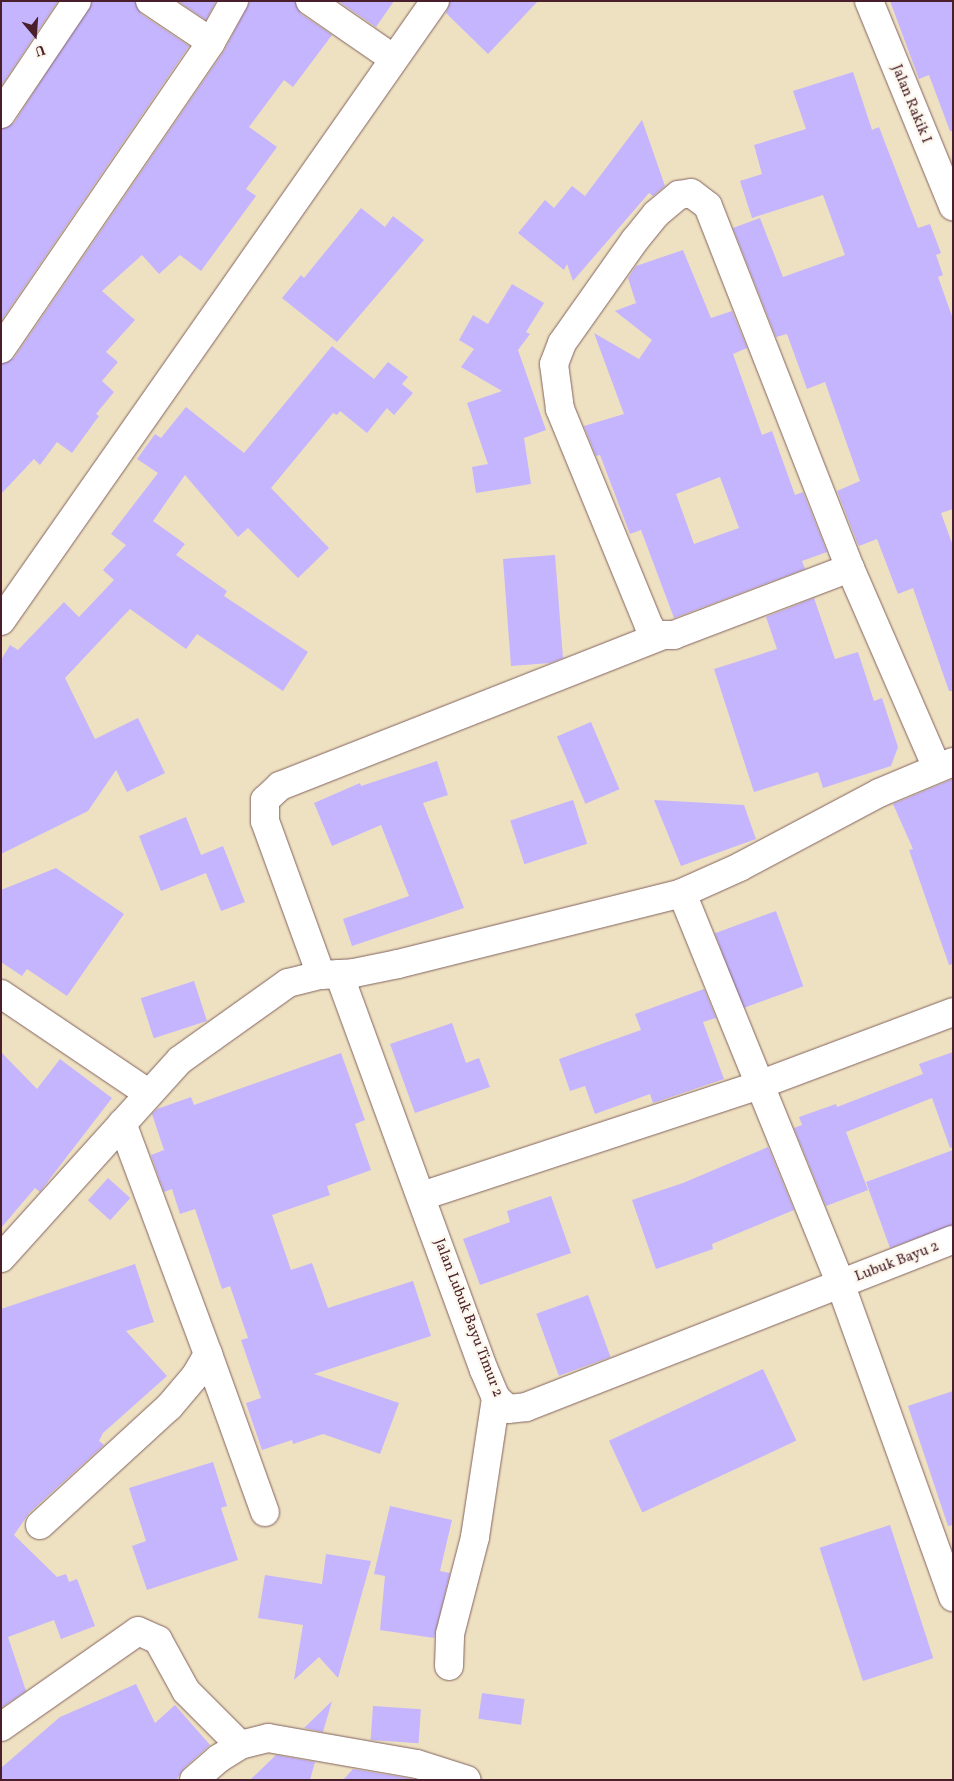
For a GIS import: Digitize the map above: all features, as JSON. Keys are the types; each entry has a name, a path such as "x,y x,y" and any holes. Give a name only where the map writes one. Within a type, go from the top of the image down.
{"street":[{"path":"1,114 77,1"},
{"path":"150,1 212,42"},
{"path":"1,349 212,42 234,1"},
{"path":"310,1 394,59"},
{"path":"1,621 434,1"},
{"name":"Jalan Rakik I","path":"869,1 953,206"},
{"path":"1,1258 148,1093 201,1042 273,991 288,983 330,974 398,964 682,893 747,863 879,793 945,765 850,568 708,206 691,193 679,195 656,214 635,240 562,343 554,364 560,409 650,626 661,636"},
{"name":"Jalan Lubuk Bayu Timur 2","path":"840,1283 526,1407 508,1409 496,1398 422,1196 265,821 265,800 280,786 661,636 674,635 850,568"},
{"path":"682,893 840,1283 953,1597"},
{"path":"1,994 148,1093"},
{"path":"422,1196 759,1085 953,1012"},
{"path":"122,1123 265,1512"},
{"name":"Lubuk Bayu 2","path":"840,1283 953,1240"},
{"path":"40,1525 169,1408 196,1375 208,1354"},
{"path":"449,1666 450,1634 475,1537 496,1398"},
{"path":"1,1727 138,1630 158,1640 186,1691 240,1745"},
{"path":"194,1780 240,1745 259,1739 278,1739 417,1764 467,1780"}],"building":[{"path":"1,1 58,1 1,86"},
{"path":"92,1 135,1 141,14 189,46 1,321 1,129 14,123"},
{"path":"178,1 216,1 206,20"},
{"path":"250,1 295,1 301,14 332,35 293,87 284,80 249,127 277,147 246,189 256,196 201,271 180,255 159,274 142,255 102,291 135,320 106,352 118,362 102,381 114,392 96,414 99,416 72,453 57,442 40,465 34,459 1,494 1,364 14,358 224,51"},
{"path":"338,1 394,1 376,27"},
{"path":"450,1 538,1 488,54 446,13"},
{"path":"890,1 953,1 953,131 950,131 929,75 919,79"},
{"path":"853,72 872,130 879,127 918,228 930,224 941,253 936,255 943,275 938,277 953,319 953,509 941,513 953,546 953,691 949,691 913,588 898,594 877,539 859,546 857,542 837,491 860,481 825,382 807,389 787,334 776,337 733,228 760,218 783,277 845,255 823,195 752,218 740,181 762,174 754,145 806,129 793,91"},
{"path":"642,120 665,186 653,196 649,193 573,281 567,264 564,270 518,233 545,200 554,208 572,186 585,196"},
{"path":"361,208 385,227 393,216 424,240 337,342 282,298 301,275 304,278"},
{"path":"683,250 711,318 732,311 747,348 733,354 762,435 772,431 795,495 803,492 827,552 802,561 805,569 674,618 641,530 630,534 600,455 596,456 584,426 624,414 594,333 639,359 652,340 615,311 636,303 628,278 636,266","holes":["720,477 739,528 694,544 676,494"]},
{"path":"512,284 544,303 526,332 530,334 518,350 546,430 524,438 531,484 476,493 472,467 488,464 467,403 502,391 461,367 474,349 459,340 473,315 488,324"},
{"path":"332,346 374,379 388,362 408,377 402,384 413,393 394,415 387,408 367,433 340,411 337,415 333,413 271,488 329,548 298,578 248,528 238,537 185,475 153,521 185,544 176,555 227,591 224,596 308,652 283,691 197,634 186,649 130,609 65,678 95,739 138,718 165,773 127,792 116,770 88,811 1,854 1,660 10,645 18,650 64,602 79,617 114,580 103,570 126,545 111,534 158,473 137,459 155,434 161,438 186,407 244,453"},
{"path":"555,555 563,658 550,663 511,666 503,559"},
{"path":"814,598 835,659 858,652 874,701 882,698 898,747 891,766 823,788 818,772 754,792 714,669 777,649 766,617"},
{"path":"591,722 620,789 585,804 557,736"},
{"path":"437,761 448,795 423,803 464,908 352,946 343,919 409,896 381,825 332,846 314,803 360,783 361,786"},
{"path":"953,779 953,964 949,965 909,850 913,849 893,804"},
{"path":"573,800 587,844 524,864 510,820"},
{"path":"654,800 744,805 756,839 681,866"},
{"path":"186,817 201,855 223,846 245,902 221,911 206,873 161,891 139,836"},
{"path":"56,868 124,914 67,996 27,969 22,976 1,962 1,890"},
{"path":"776,911 803,986 742,1008 715,933"},
{"path":"194,981 207,1021 154,1038 141,998"},
{"path":"704,989 716,1018 703,1022 724,1079 653,1103 650,1094 595,1114 585,1086 570,1091 559,1059 641,1030 635,1014"},
{"path":"452,1023 466,1063 479,1058 490,1087 415,1113 390,1044"},
{"path":"1,1052 37,1089 60,1059 112,1098 40,1192 35,1188 1,1228"},
{"path":"953,1052 953,1147 950,1148 932,1098 846,1132 868,1190 826,1206 794,1128 802,1125 799,1117 836,1104 837,1107 923,1074 919,1064"},
{"path":"341,1053 365,1120 355,1124 371,1170 327,1186 330,1195 272,1215 291,1270 312,1263 328,1308 413,1281 431,1336 314,1374 399,1403 380,1454 323,1434 293,1444 292,1440 262,1450 246,1403 261,1398 241,1340 248,1338 230,1286 222,1289 195,1209 180,1214 172,1189 164,1192 151,1155 164,1150 152,1114 157,1109 191,1097 194,1105"},
{"path":"768,1147 794,1210 712,1244 713,1249 656,1269 632,1200 683,1183"},
{"path":"953,1150 953,1225 890,1248 866,1182"},
{"path":"108,1178 130,1198 110,1220 88,1200"},
{"path":"551,1196 571,1253 480,1285 463,1239 510,1222 507,1211"},
{"path":"135,1264 154,1322 126,1331 167,1376 103,1433 99,1441 104,1445 29,1513 14,1535 57,1577 66,1574 69,1582 77,1579 95,1626 61,1639 54,1620 8,1637 26,1691 1,1708 1,1309"},
{"path":"588,1295 611,1357 559,1376 536,1314"},
{"path":"763,1369 796,1441 642,1512 609,1441"},
{"path":"953,1391 953,1525 948,1526 908,1406"},
{"path":"213,1462 227,1506 221,1508 238,1560 147,1590 132,1546 146,1541 129,1488"},
{"path":"390,1506 452,1520 440,1571 450,1573 434,1638 380,1630 385,1576 374,1574"},
{"path":"890,1525 933,1658 863,1681 820,1548"},
{"path":"326,1554 371,1561 338,1678 319,1657 294,1680 303,1625 258,1618 265,1575 322,1584"},
{"path":"136,1684 155,1723 175,1705 210,1745 184,1768 176,1780 1,1780 1,1768 60,1717"},
{"path":"482,1693 525,1699 521,1725 478,1719"},
{"path":"332,1701 323,1732 304,1728"},
{"path":"373,1706 421,1709 419,1743 371,1740"},
{"path":"276,1755 315,1762 310,1780 250,1780"},
{"path":"353,1769 413,1779 415,1780 343,1780"}]}
